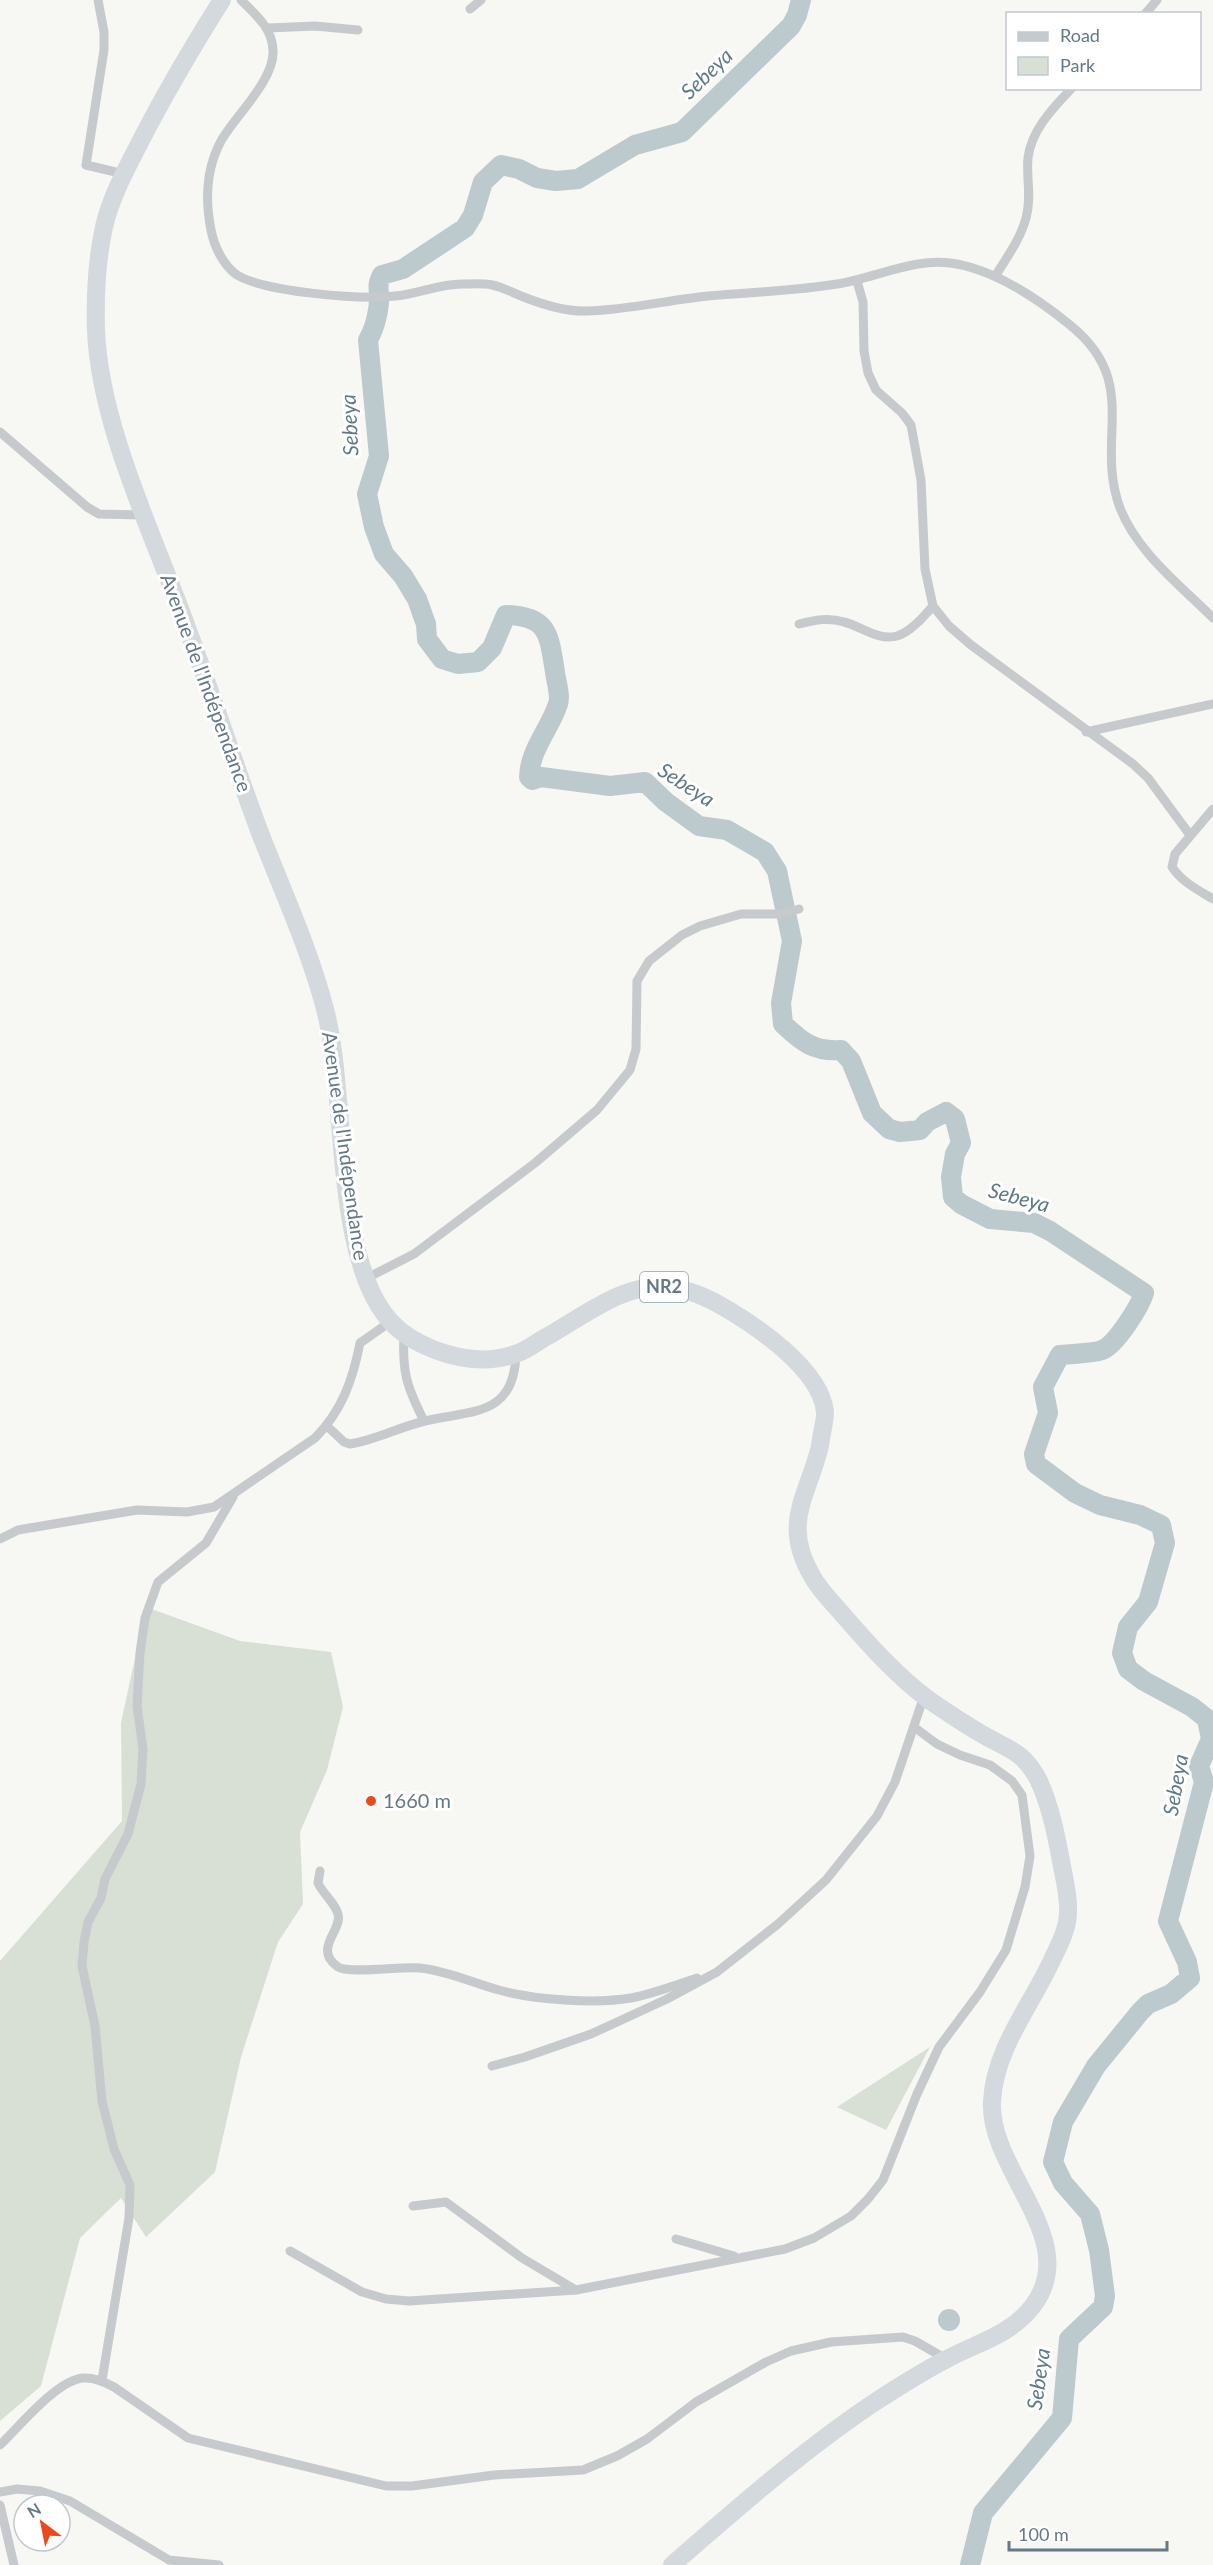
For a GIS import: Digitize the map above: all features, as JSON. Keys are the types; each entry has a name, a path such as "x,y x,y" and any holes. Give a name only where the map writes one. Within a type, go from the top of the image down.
{"highway":[{"name":"Avenue de l'Indépendance","path":"222,0 170,82 124,174 105,225 98,278 96,330 102,381 143,515 198,657 263,840 303,939 324,1005 336,1062 345,1172 354,1236 365,1279 397,1327 421,1345 459,1359 482,1360 516,1354 597,1306 629,1290 660,1286 712,1300 787,1351 807,1373 825,1408 817,1458 798,1511 799,1549 811,1575 824,1594 890,1666 924,1696 983,1735 1018,1753 1033,1770 1044,1792 1059,1848 1069,1918 1060,1944 1042,1982 1009,2038 995,2082 991,2109 996,2134 1043,2234 1048,2265 1046,2283 1036,2303 1002,2334 946,2359 881,2398 825,2437 742,2504 672,2565"}],"street":[{"path":"98,0 104,32 104,50 86,165 124,174"},
{"path":"242,0 268,28 273,48 272,65 221,141 212,162 206,202 213,240 221,257 235,274 263,286 307,292 373,296 394,296 458,284 494,285 538,303 581,312 635,308 704,297 825,286 857,281 905,266 937,263 954,263 996,275 1069,324 1091,344 1102,359 1109,378 1113,482 1120,508 1130,527 1156,561 1213,618"},
{"path":"470,9 481,0"},
{"path":"1147,12 1157,0"},
{"path":"268,28 315,26 358,30"},
{"path":"996,275 1026,219 1031,190 1028,158 1034,139 1043,121 1070,90"},
{"path":"857,281 863,302 864,351 868,374 876,390 902,413 911,425 921,480 925,569 933,606 949,626 971,645 1086,732 1133,764 1148,778 1190,835"},
{"path":"0,432 87,507 99,514 143,515"},
{"path":"799,624 819,618 846,622 881,636 898,636 917,623 933,606"},
{"path":"1086,732 1213,704"},
{"path":"1213,809 1174,854 1172,867 1178,876 1213,899"},
{"path":"365,1279 414,1254 535,1163 597,1110 630,1071 636,1049 637,981 649,961 682,935 700,927 741,914 780,914 795,910"},
{"path":"0,1539 18,1530 137,1510 197,1511 214,1507 233,1497 315,1438 327,1426 349,1389 360,1343 397,1327 402,1365 411,1394 424,1421"},
{"path":"327,1426 344,1442 350,1444 424,1421 485,1409 500,1401 512,1380 516,1354"},
{"path":"102,2380 129,2218 130,2185 114,2149 102,2100 95,2026 82,1966 84,1942 88,1922 101,1898 105,1879 128,1834 141,1784 143,1749 136,1706 145,1618 159,1582 206,1543 233,1497"},
{"path":"492,2066 591,2034 667,1999 717,1972 778,1924 826,1880 877,1815 895,1782 924,1696"},
{"path":"290,2251 362,2292 386,2300 409,2301 576,2290 785,2249 814,2238 851,2216 883,2180 917,2094 939,2047 980,1992 1006,1950 1025,1887 1030,1856 1022,1795 1012,1780 990,1764 960,1755 937,1744 914,1727"},
{"path":"320,1871 318,1883 338,1913 339,1920 327,1947 330,1957 338,1967 350,1971 420,1968 453,1974 501,1990 557,1999 632,1998 717,1972"},
{"path":"413,2206 446,2202 522,2258 576,2290"},
{"path":"676,2239 736,2257"},
{"path":"0,2445 66,2384 82,2378 102,2380 188,2438 386,2486 412,2486 494,2475 582,2470 617,2456 647,2439 696,2402 766,2362 791,2351 831,2342 903,2337 915,2341 946,2359"},
{"path":"0,2492 17,2489 40,2491 70,2501 166,2563 219,2565"},
{"path":"0,2505 14,2565"}],"green space":[{"path":"146,1607 240,1641 331,1652 343,1707 327,1770 300,1832 303,1904 278,1942 241,2057 215,2172 146,2237 121,2198 80,2238 41,2386 0,2421 0,1961 122,1821 121,1723"},
{"path":"930,2047 886,2130 837,2107"}],"shaded area":[{"path":"949,2309 957,2312 960,2320 957,2328 949,2331 941,2328 938,2320 941,2312"}],"waterway":[{"name":"Sebeya","path":"801,0 791,26 682,132 635,145 578,179 556,181 537,178 519,169 501,165 483,182 473,215 465,228 403,269 382,275 376,318 368,340 379,456 367,494 374,527 384,554 403,576 417,599 426,624 427,639 442,659 458,664 478,662 492,648 506,615 531,619 544,630 551,648 559,701 533,757 529,777 532,780 541,777 610,786 645,782 666,802 699,826 727,830 765,852 777,871 792,941 781,1003 783,1024 809,1044 823,1049 841,1050 851,1061 872,1113 889,1129 900,1132 920,1130 927,1122 946,1112 955,1119 961,1143 955,1154 951,1177 953,1197 961,1204 990,1219 1034,1223 1050,1231 1144,1293 1127,1324 1108,1347 1094,1352 1060,1355 1043,1387 1048,1413 1034,1454 1036,1464 1075,1493 1100,1505 1140,1515 1161,1525 1165,1543 1148,1602 1128,1627 1122,1653 1128,1669 1144,1681 1192,1707 1207,1719 1211,1739 1199,1766 1204,1782 1168,1921 1187,1962 1190,1978 1171,1994 1148,2004 1140,2012 1096,2066 1063,2122 1053,2162 1063,2183 1090,2214 1099,2250 1105,2296 1103,2307 1069,2339 1062,2418 983,2513 970,2565"}],"place":[{"name":"1660 m","path":"371,1801"}]}
